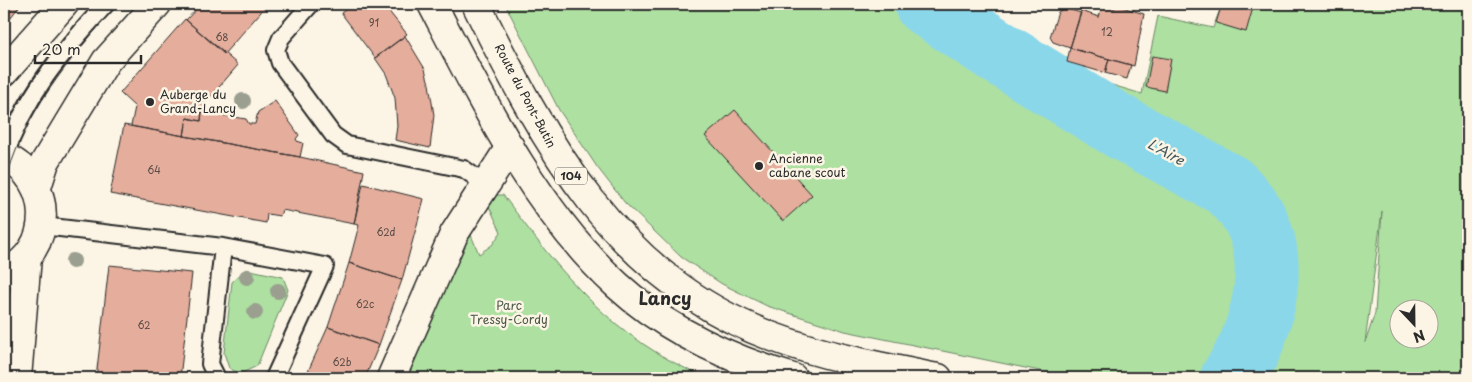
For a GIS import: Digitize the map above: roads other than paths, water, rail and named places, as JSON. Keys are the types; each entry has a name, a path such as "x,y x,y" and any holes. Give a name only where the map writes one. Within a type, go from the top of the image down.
{"main road":[{"path":"4,72 64,4"},
{"path":"37,187 45,162 106,62 157,4"},
{"name":"104","path":"432,4 510,147 551,210 586,254 617,286 644,307 705,344 734,358 793,378"},
{"name":"Route du Pont-Butin","path":"476,4 541,128 583,192 622,239 667,278 714,308 764,333 795,345 835,356 938,378"},
{"path":"391,378 454,234 510,147"},
{"path":"4,158 22,168 37,187 43,206 43,226 37,243 27,258 4,273"},
{"path":"17,378 27,258"}],"lane":[{"path":"4,158 16,125 31,96 76,37 106,4"},
{"path":"311,4 281,38 276,50 280,63 333,135 347,145 464,169 486,185"},
{"path":"43,226 223,247 325,266 274,378"},
{"path":"217,378 210,364 223,247"}],"waterway":[{"name":"L'Aire","path":"926,4 1001,54 1122,128 1229,186 1243,201 1252,213 1261,233 1267,269 1266,289 1257,328 1242,363 1232,378"}],"tram line":[{"path":"4,132 22,97 33,81 56,49 94,4"},
{"path":"4,188 22,136 49,89 118,4"}],"place":[{"name":"Auberge du Grand-Lancy","path":"150,102"},
{"name":"Ancienne cabane scout","path":"759,166"}],"district":[{"name":"Lancy","path":"665,299"}],"park label":[{"name":"Parc Tressy-Cordy","path":"509,313"}]}
